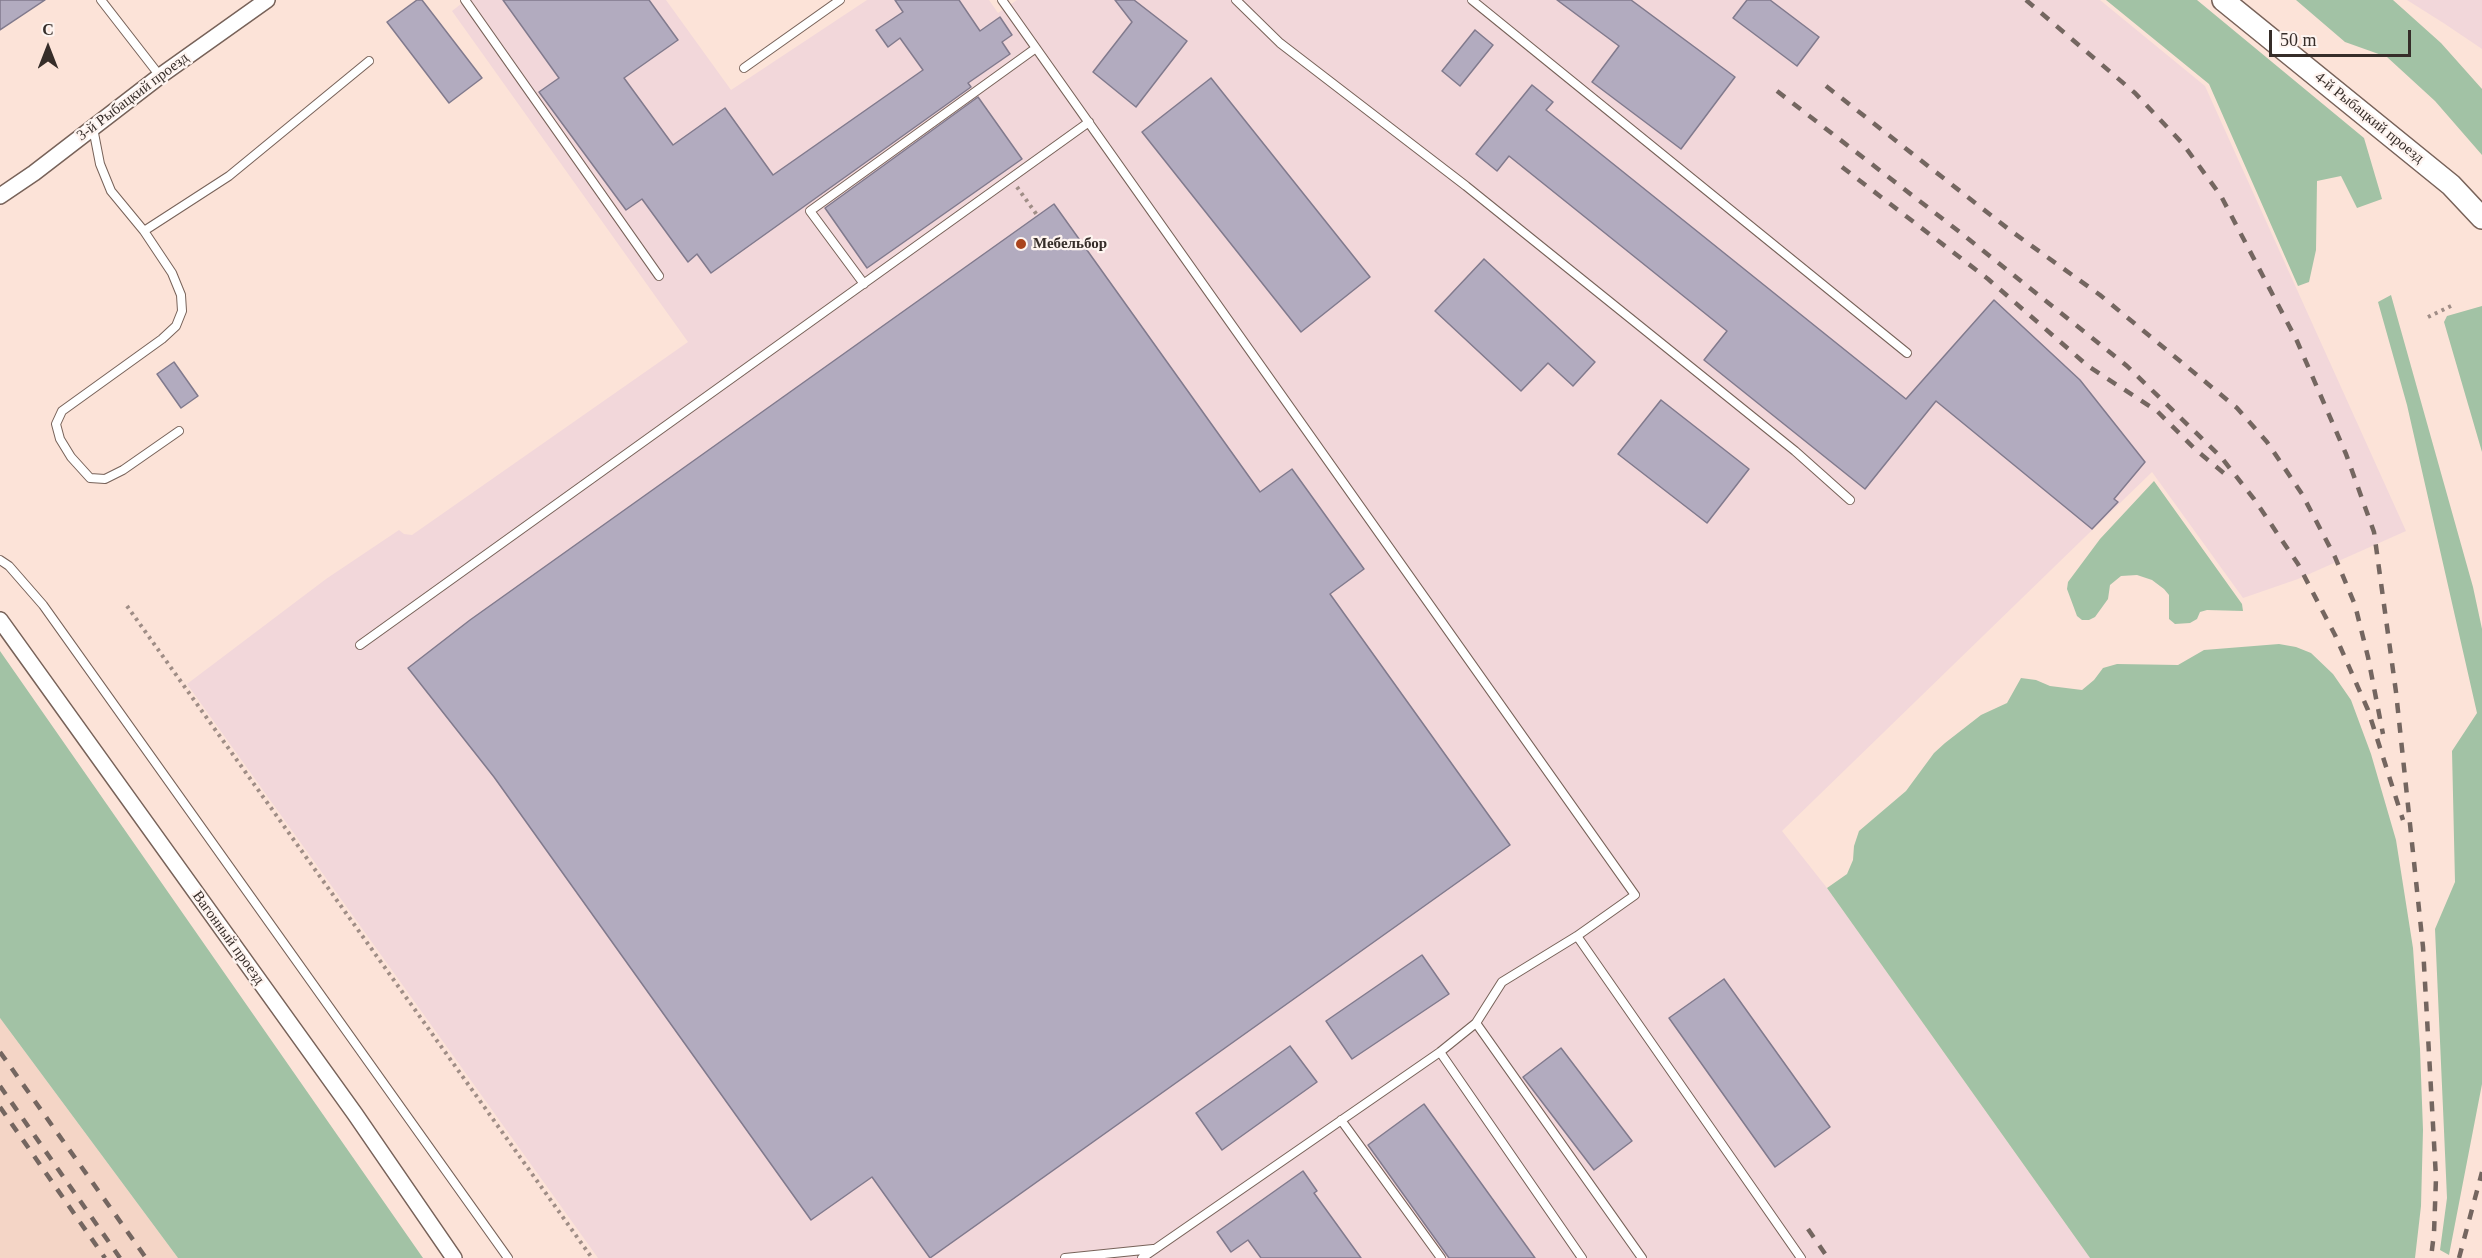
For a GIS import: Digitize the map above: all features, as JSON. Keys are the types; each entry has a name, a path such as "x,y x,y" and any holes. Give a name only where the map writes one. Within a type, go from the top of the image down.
{"street":[{"name":"3-й Рыбацкий проезд","path":"0,196 34,173 160,76 267,0"},
{"name":"4-й Рыбацкий проезд","path":"2223,0 2451,185 2482,218"},
{"name":"Вагонный проезд","path":"0,620 355,1114 454,1258"}],"lane":[{"path":"101,0 160,76"},
{"path":"465,0 659,276"},
{"path":"744,68 840,0"},
{"path":"1002,0 1635,895 1577,936 1502,982 1476,1023 1440,1052 1142,1258"},
{"path":"1236,0 1280,43 1466,186 1795,451 1850,500"},
{"path":"1472,0 1907,353"},
{"path":"864,284 810,211 1036,48"},
{"path":"144,231 229,176 369,61"},
{"path":"360,645 1089,122"},
{"path":"93,126 100,164 111,191 144,231 172,273 181,296 182,311 176,326 162,339 62,411 56,424 60,439 71,458 90,478 105,479 123,470 179,431"},
{"path":"0,560 9,566 43,605 508,1258"},
{"path":"1577,936 1801,1258"},
{"path":"1476,1023 1642,1258"},
{"path":"1440,1052 1582,1258"},
{"path":"1341,1120 1440,1258"},
{"path":"1065,1258 1155,1249"}],"path":[{"path":"1011,179 1037,215"},
{"path":"2428,317 2451,306"},
{"path":"127,606 592,1258"}],"shaded area":[{"path":"466,0 666,0 731,90 867,0 989,0 998,13 1017,0 2100,0 2205,86 2406,531 2298,579 2243,598 2152,472 1782,831 1827,888 2090,1258 598,1258 187,684 326,579 399,530 404,534 412,535 688,342 452,11"},
{"path":"2407,0 2482,0 2482,49 2445,24"},
{"path":"0,1018 178,1258 0,1258"}],"green space":[{"path":"2106,0 2197,0 2364,138 2382,199 2357,208 2341,176 2317,181 2316,250 2309,282 2298,286 2209,84"},
{"path":"2296,0 2393,0 2441,43 2482,89 2482,155 2435,101 2387,57 2345,42"},
{"path":"2391,295 2473,587 2482,629 2482,1084 2449,1255 2440,1250 2447,1198 2435,929 2455,882 2452,751 2477,713 2407,405 2378,302"},
{"path":"2482,306 2482,452 2444,322 2447,316"},
{"path":"2154,481 2242,604 2243,611 2207,610 2200,612 2197,619 2190,623 2175,624 2169,619 2169,595 2152,580 2137,575 2121,576 2110,585 2108,599 2095,617 2082,620 2077,616 2067,589 2068,582 2100,539"},
{"path":"2279,644 2311,653 2333,674 2351,700 2371,754 2396,840 2413,948 2420,1049 2423,1130 2421,1206 2415,1258 2090,1258 1827,888 1847,874 1853,860 1854,846 1859,831 1906,791 1934,753 1945,743 1981,715 2007,703 2021,678 2036,680 2050,686 2082,690 2103,668 2117,664 2178,665 2204,650"},
{"path":"0,651 423,1258 178,1258 0,1018"}],"building":[{"path":"0,0 45,0 0,30"},
{"path":"417,0 422,0 482,78 449,103 387,22"},
{"path":"503,0 649,0 678,40 624,78 673,145 725,108 773,175 923,70 900,38 888,47 876,30 903,12 895,0 959,0 980,31 1000,17 1012,35 1002,42 1010,54 968,83 971,87 711,273 697,254 688,262 642,199 626,210 539,92 559,78"},
{"path":"1115,0 1134,0 1187,41 1136,107 1093,72 1132,22"},
{"path":"1557,0 1631,0 1735,77 1681,149 1592,82 1619,46"},
{"path":"1747,0 1770,0 1819,37 1797,66 1733,18"},
{"path":"1475,30 1493,45 1460,86 1442,71"},
{"path":"1211,78 1370,277 1301,332 1142,132"},
{"path":"1532,85 1553,102 1546,110 1906,399 1994,300 2080,380 2145,462 2114,499 2118,502 2092,529 1936,401 1865,489 1704,360 1727,331 1509,156 1497,171 1476,154"},
{"path":"978,97 1022,159 867,268 825,208"},
{"path":"1054,204 1260,492 1292,469 1364,569 1330,594 1510,845 930,1258 872,1177 811,1220 494,777 408,668 470,620"},
{"path":"1484,259 1595,362 1573,386 1548,363 1521,391 1435,311"},
{"path":"174,362 198,396 181,408 157,374"},
{"path":"1661,400 1749,469 1707,523 1618,454"},
{"path":"1422,955 1449,994 1352,1059 1326,1021"},
{"path":"1724,979 1830,1127 1775,1167 1669,1018"},
{"path":"1290,1046 1317,1082 1222,1150 1196,1113"},
{"path":"1561,1048 1632,1141 1594,1170 1523,1077"},
{"path":"1424,1104 1535,1258 1449,1258 1368,1145"},
{"path":"1303,1171 1317,1191 1314,1193 1361,1258 1261,1258 1248,1240 1231,1252 1217,1232"}],"railway":[{"path":"2026,0 2135,93 2183,144 2221,196 2297,341 2346,454 2374,532 2396,692 2423,947 2436,1178 2431,1258"},
{"path":"1826,86 2011,231 2100,295 2237,408 2267,442 2302,494 2335,557 2355,605 2383,734"},
{"path":"1777,91 1961,233 2127,366 2221,457 2254,499 2298,564 2335,635 2368,710 2403,820"},
{"path":"1842,167 1988,279 2088,366 2157,411 2196,450 2231,479"},
{"path":"0,1052 146,1258"},
{"path":"0,1086 120,1258"},
{"path":"0,1107 105,1258"},
{"path":"2459,1258 2482,1172"},
{"path":"1808,1229 1828,1258"}],"place":[{"name":"Мебельбор","path":"1021,244"}]}
